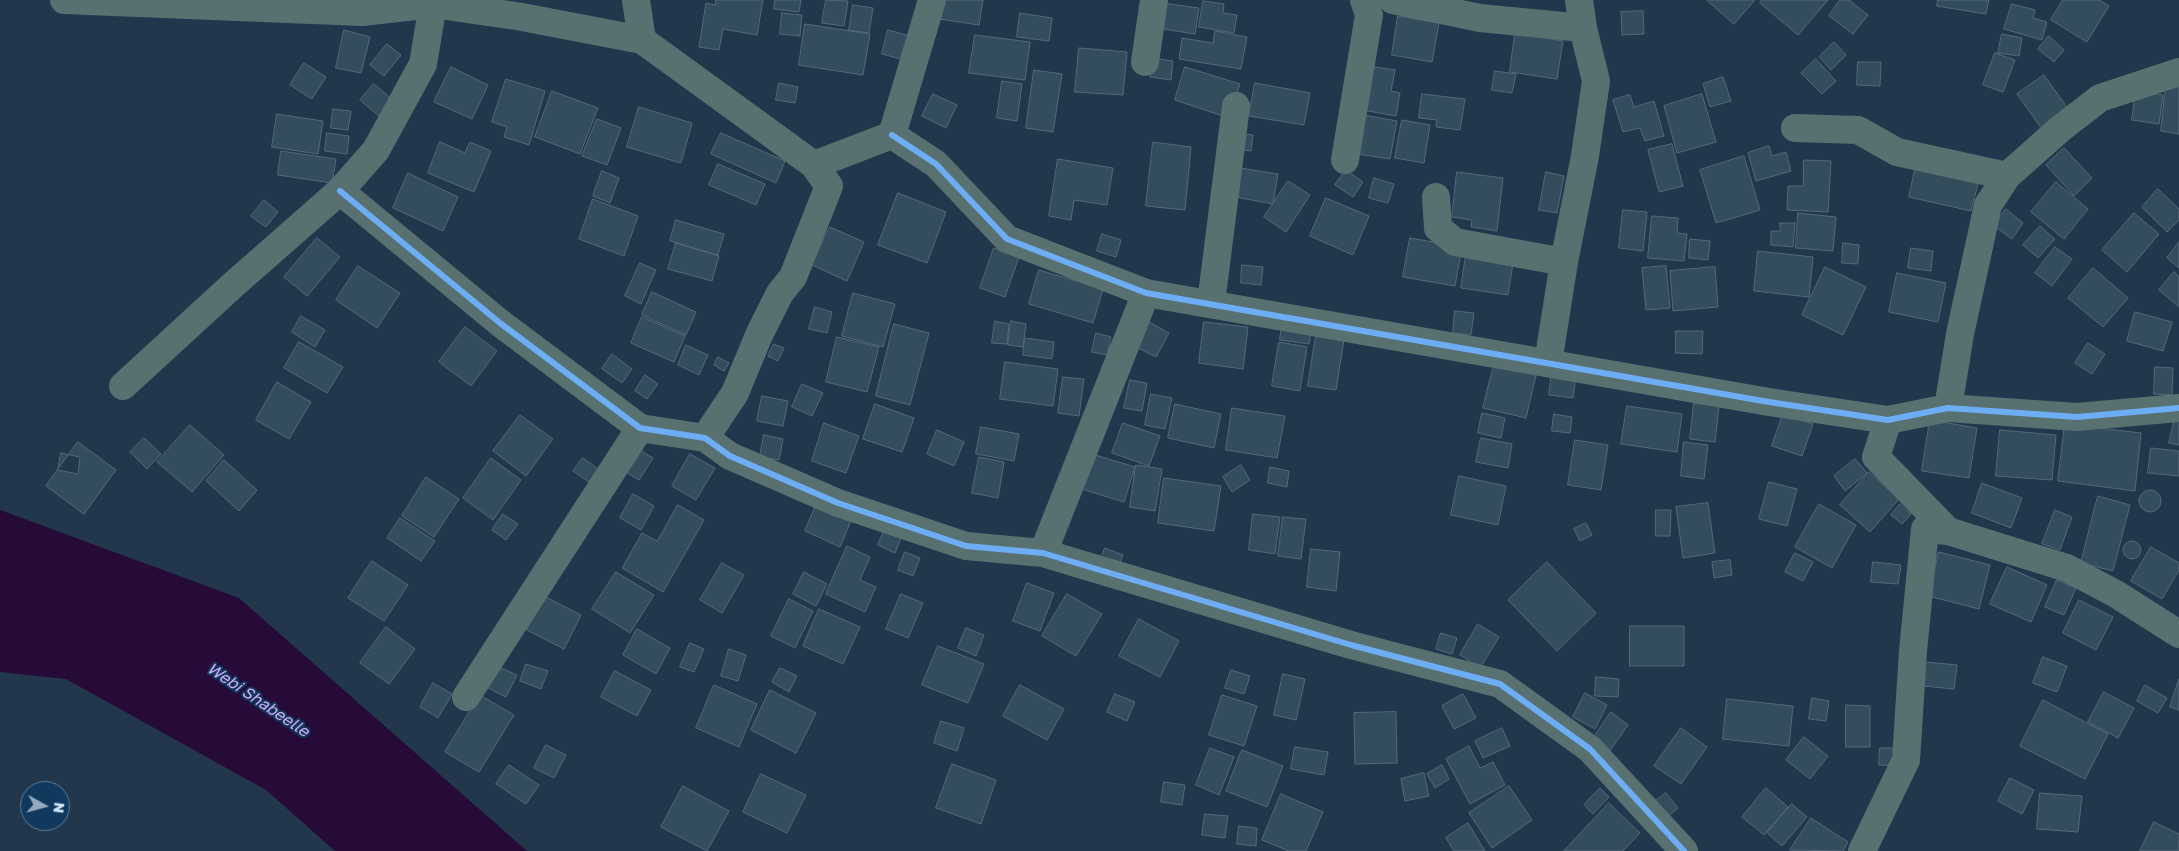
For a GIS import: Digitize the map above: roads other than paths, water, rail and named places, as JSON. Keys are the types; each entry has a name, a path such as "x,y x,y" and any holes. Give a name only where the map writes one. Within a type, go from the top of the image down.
{"street":[{"path":"64,0 362,12 432,4 522,17 642,40 814,165 829,186 822,206 813,222 793,277 780,293 759,335 735,393 705,438"},
{"path":"636,0 642,40"},
{"path":"892,135 932,0"},
{"path":"1145,62 1154,0"},
{"path":"1345,160 1369,15 1364,0"},
{"path":"1393,0 1480,18 1583,28"},
{"path":"1548,363 1564,262 1585,156 1596,82 1583,28 1579,0"},
{"path":"123,386 233,285 340,191 376,150 424,64 432,4"},
{"path":"1948,408 1960,334 1988,205 2007,176 2060,129 2100,98 2179,72"},
{"path":"1211,303 1236,106"},
{"path":"1795,128 1858,130 1897,152 2007,176"},
{"path":"814,165 892,135"},
{"path":"892,135 936,164 1007,239 1146,293 1769,402 1888,420 1948,408 2077,417 2179,408"},
{"path":"340,191 500,323 640,428 705,438 730,456 838,503 966,546 1043,553 1351,645 1500,684 1590,749 1684,851"},
{"path":"1436,197 1438,228 1455,242 1564,262"},
{"path":"1043,553 1146,293"},
{"path":"1888,420 1876,457 1948,532"},
{"path":"466,697 640,428"},
{"path":"1862,851 1906,760 1913,651 1926,529 1948,532 2067,568 2116,594 2179,634"}],"water":[{"name":"Webi Shabeelle","path":"0,510 239,598 527,851 335,851 266,790 66,679 0,672"}]}
